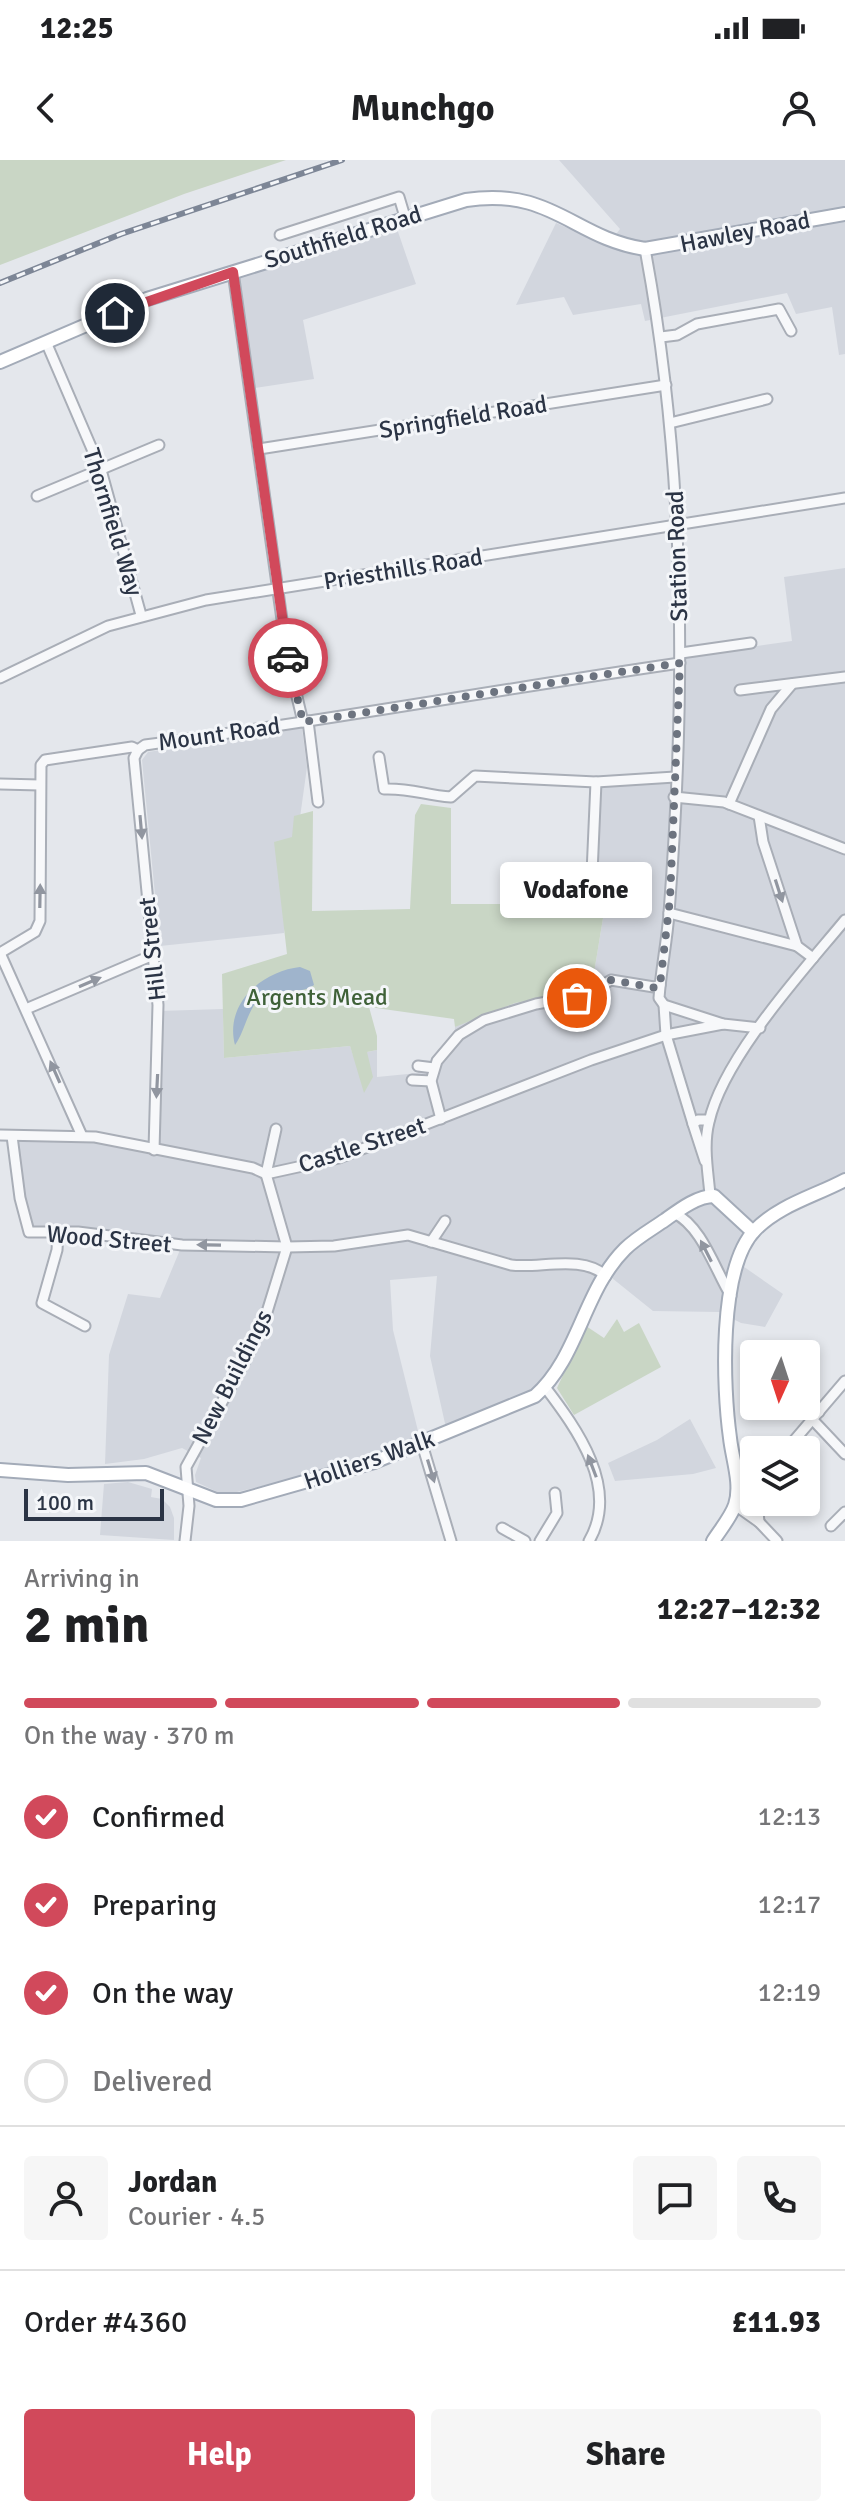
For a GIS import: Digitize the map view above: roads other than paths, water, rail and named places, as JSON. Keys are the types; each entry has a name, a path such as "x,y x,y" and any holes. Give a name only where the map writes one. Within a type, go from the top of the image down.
{"main road":[{"name":"Southfield Road","path":"0,362 147,299 466,200 516,199 540,204 625,245 645,249"},
{"name":"Hawley Road","path":"645,249 845,214"},
{"path":"713,1541 735,1505 737,1488 727,1385 731,1296 736,1265 753,1232 773,1216 845,1180"},
{"path":"545,1387 558,1370 606,1276 625,1249 674,1213 710,1195 718,1198 753,1232"},
{"name":"Holliers Walk","path":"0,1470 68,1475 137,1472 216,1500 241,1500 316,1480 422,1444 535,1396 545,1387"}],"street":[{"path":"280,235 399,197 405,217"},
{"name":"Station Road","path":"645,249 661,337 670,423 680,658 669,913 659,998 664,1005 666,1035 706,1164"},
{"path":"233,272 280,587 287,655 306,721 318,802"},
{"path":"661,337 677,335 697,324 779,309 791,331"},
{"name":"Thornfield Way","path":"46,342 101,470 141,615"},
{"name":"Springfield Road","path":"259,449 666,385"},
{"path":"670,423 767,399"},
{"path":"37,496 159,445"},
{"name":"Priesthills Road","path":"0,678 70,642 141,615 280,587 845,498"},
{"name":"Mount Road","path":"40,785 41,765 45,760 132,747 138,750 145,745 418,707 751,643"},
{"path":"740,690 845,677"},
{"path":"729,804 771,709 792,684"},
{"name":"Hill Street","path":"138,750 134,758 159,1011 154,1150"},
{"path":"379,757 384,789 414,788 426,796 451,797 475,776 596,782 675,777"},
{"path":"586,896 591,896 592,885 596,782"},
{"path":"0,784 40,785 40,921 35,932 1,956 82,1136"},
{"path":"674,797 729,804 845,849"},
{"path":"759,816 763,842 797,946"},
{"path":"592,885 607,886"},
{"path":"669,913 797,946 813,958"},
{"path":"710,1195 706,1164 709,1120 734,1067 760,1028 845,920"},
{"path":"26,1009 153,955"},
{"path":"441,1119 431,1081 434,1068 459,1035 484,1020 536,1004 586,995 611,980 656,988 660,985"},
{"path":"664,1005 723,1024 760,1028"},
{"name":"Castle Street","path":"0,1135 82,1136 253,1168 266,1174 339,1158 666,1035 723,1024"},
{"path":"418,1066 434,1068"},
{"path":"412,1080 431,1081"},
{"path":"693,1124 698,1120 709,1120"},
{"path":"276,1129 266,1174 287,1247"},
{"name":"Wood Street","path":"12,1136 20,1198 29,1232 182,1245 287,1247 334,1246 408,1235 511,1265 568,1264 606,1276"},
{"path":"674,1213 687,1220 695,1231 731,1296"},
{"path":"431,1242 445,1221"},
{"path":"58,1233 57,1250 42,1303 85,1326"},
{"name":"New Buildings","path":"185,1540 189,1506 186,1487 188,1461 247,1357 267,1312 287,1247"},
{"path":"820,1410 845,1381"},
{"path":"545,1387 572,1426 597,1475 598,1525 589,1541"},
{"path":"798,1436 812,1420"},
{"path":"818,1420 845,1454"},
{"path":"422,1444 451,1541"},
{"path":"540,1541 557,1513 555,1493"},
{"path":"735,1505 759,1522 777,1541"},
{"path":"831,1526 845,1512"},
{"path":"758,1516 759,1522"},
{"path":"502,1528 525,1541"},
{"path":"185,1540 196,1541"}],"water":[{"path":"300,967 310,971 314,985 301,990 272,992 259,999 235,1045 235,1016 250,992 273,975"}],"railway":[{"path":"0,283 121,234 342,160"}],"place":[{"name":"Vodafone","path":"577,998"}],"park label":[{"name":"Argents Mead","path":"317,997"}]}
